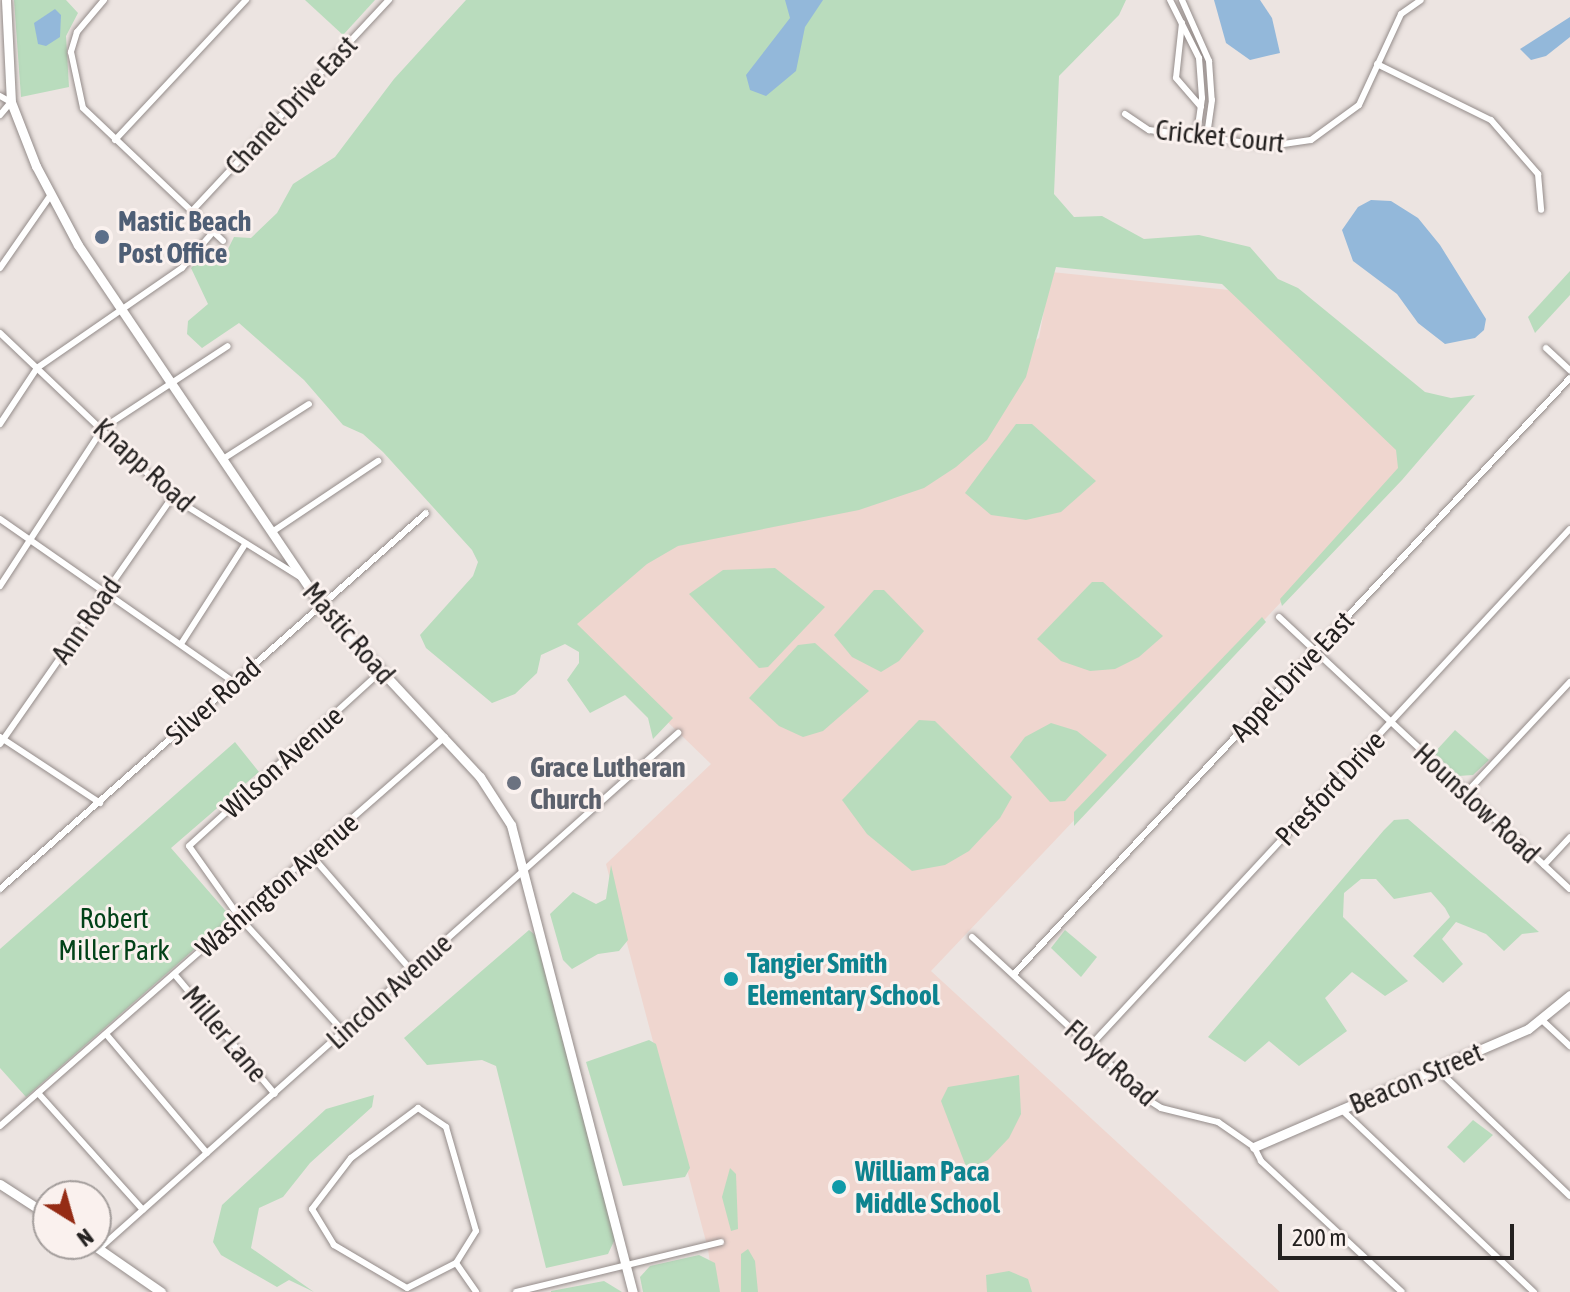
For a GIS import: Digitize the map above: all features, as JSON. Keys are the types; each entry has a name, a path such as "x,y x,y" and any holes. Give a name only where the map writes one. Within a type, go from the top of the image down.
{"main road":[{"name":"Mastic Road","path":"6,0 11,102 50,196 120,309 172,381 322,607 380,672 445,737 502,809 526,869 633,1292"},
{"name":"Beacon Street","path":"1254,1147 1438,1070 1543,1021 1570,995"},
{"path":"0,1184 32,1205"},
{"path":"112,1257 161,1292"}],"street":[{"path":"104,0 77,32 71,52 83,108 223,241"},
{"path":"115,140 246,0"},
{"name":"Chanel Drive East","path":"192,211 389,0"},
{"path":"1170,0 1196,46 1202,90 1197,134"},
{"path":"1182,0 1206,49 1211,89 1207,135"},
{"name":"Cricket Court","path":"1125,114 1149,130 1207,135 1270,146 1311,140 1359,105 1401,14 1421,0"},
{"path":"1182,20 1176,78 1201,107"},
{"path":"1377,64 1491,120 1538,174 1541,210"},
{"path":"1193,95 1211,89"},
{"path":"0,96 11,102 0,115"},
{"path":"0,268 50,196"},
{"path":"0,424 37,368 182,268 213,232"},
{"name":"Knapp Road","path":"0,333 172,497 244,546 302,579"},
{"path":"0,586 103,428 228,346"},
{"path":"1546,348 1570,370"},
{"name":"Appel Drive East","path":"1014,974 1570,378"},
{"path":"223,459 309,404"},
{"path":"272,532 378,461"},
{"name":"Ann Road","path":"1,740 172,497"},
{"name":"Silver Road","path":"0,889 426,513"},
{"path":"0,519 234,682"},
{"name":"Presford Drive","path":"1090,1046 1570,529"},
{"path":"181,644 244,546"},
{"name":"Hounslow Road","path":"1279,617 1570,889"},
{"name":"Wilson Avenue","path":"240,918 189,854 189,846 380,672"},
{"path":"1466,793 1570,682"},
{"name":"Lincoln Avenue","path":"112,1234 275,1094 678,733"},
{"name":"Washington Avenue","path":"0,1126 445,737"},
{"path":"1,740 100,803"},
{"path":"1544,865 1570,837"},
{"path":"311,855 412,971"},
{"path":"240,918 344,1032"},
{"name":"Floyd Road","path":"972,937 1161,1108 1218,1122 1254,1147 1261,1161 1402,1292"},
{"name":"Miller Lane","path":"175,975 275,1094"},
{"path":"1543,1021 1570,1046"},
{"path":"106,1034 207,1153"},
{"path":"1438,1070 1570,1196"},
{"path":"38,1093 143,1210"},
{"path":"418,1108 446,1127 468,1194 476,1231 456,1263 407,1288 334,1245 312,1209 351,1158 418,1108"},
{"path":"1341,1109 1534,1292"},
{"path":"516,1292 627,1262 721,1242"},
{"path":"456,1263 476,1292"}],"shaded area":[{"path":"1051,272 1239,291 1414,462 931,971 1280,1292 714,1292 708,1249 606,864 711,764 558,616 665,549 768,524 1039,338"}],"green space":[{"path":"14,0 66,0 78,13 66,36 69,87 21,97"},
{"path":"305,0 375,0 343,35"},
{"path":"466,0 1126,0 1119,15 1059,76 1054,194 1074,217 1102,216 1144,239 1199,235 1250,247 1278,279 1298,288 1425,392 1451,398 1475,395 1402,480 1282,606 1280,599 1398,468 1396,450 1222,284 1056,267 1026,377 987,440 956,467 924,488 859,510 678,546 647,564 577,624 673,718 653,739 648,718 625,695 590,713 567,680 579,663 579,652 565,644 541,655 537,673 515,694 492,703 426,648 420,635 473,576 478,562 472,550 383,452 363,434 343,425 304,380 239,323 202,348 187,334 188,321 208,304 191,268 204,255 226,253 234,237 251,238 277,213 293,184 335,157 394,79"},
{"path":"1570,271 1570,295 1535,333 1528,317"},
{"path":"1016,424 1032,424 1096,481 1061,512 1026,520 991,515 965,493"},
{"path":"775,568 825,607 768,667 759,668 689,594 723,570"},
{"path":"1092,582 1103,582 1163,636 1139,657 1115,669 1090,671 1061,661 1037,639"},
{"path":"874,590 884,590 924,631 899,661 881,672 852,657 834,635"},
{"path":"1262,617 1266,622 1074,826 1074,812"},
{"path":"815,643 869,691 823,731 803,737 779,726 749,698 798,645"},
{"path":"919,720 935,721 1012,797 1000,818 969,851 945,865 912,871 867,834 842,800"},
{"path":"1051,723 1077,731 1107,755 1065,801 1050,802 1010,757 1025,737"},
{"path":"1455,730 1489,760 1473,775 1458,776 1434,753"},
{"name":"Robert Miller Park","path":"235,742 259,772 171,848 231,917 26,1097 0,1068 0,949"},
{"path":"1408,819 1539,932 1522,934 1504,951 1486,934 1456,922 1442,939 1463,964 1443,983 1413,956 1450,917 1445,908 1431,892 1394,899 1376,879 1361,879 1344,893 1343,917 1408,981 1385,996 1352,972 1325,998 1347,1031 1299,1066 1269,1041 1245,1062 1208,1037 1384,830 1394,820"},
{"path":"611,865 628,940 619,951 598,954 572,969 563,960 550,914 573,892 596,904 606,899"},
{"path":"529,930 535,935 615,1239 608,1254 546,1268 496,1066 482,1060 427,1065 404,1038"},
{"path":"1065,930 1097,957 1081,977 1051,948"},
{"path":"649,1040 656,1044 690,1168 685,1177 623,1186 586,1062"},
{"path":"1019,1075 1021,1114 1009,1138 988,1160 967,1169 941,1101 948,1087"},
{"path":"374,1095 372,1107 310,1163 283,1197 259,1208 251,1248 314,1292 289,1280 277,1287 221,1255 213,1242 222,1205 326,1109"},
{"path":"1473,1120 1493,1135 1464,1163 1447,1147"},
{"path":"730,1168 736,1174 738,1229 731,1231 722,1197"},
{"path":"748,1249 755,1261 758,1292 741,1292 741,1254"},
{"path":"699,1255 715,1263 720,1292 643,1292 640,1277 650,1266"},
{"path":"1009,1271 1028,1279 1032,1292 987,1292 986,1275"},
{"path":"604,1281 622,1292 551,1292 551,1291"}],"water":[{"path":"785,0 823,0 805,27 796,71 766,96 750,90 746,75 790,18"},
{"path":"1214,0 1260,0 1272,18 1280,53 1250,60 1226,43"},
{"path":"55,9 61,15 60,37 46,46 38,44 34,23"},
{"path":"1570,17 1570,37 1546,56 1531,60 1520,49"},
{"path":"1371,200 1391,201 1418,218 1440,245 1486,319 1484,330 1475,338 1445,344 1418,323 1397,294 1353,261 1342,230 1358,207"}],"place":[{"name":"Mastic Beach Post Office","path":"102,237"},
{"name":"Grace Lutheran Church","path":"514,783"},
{"name":"Tangier Smith Elementary School","path":"731,979"},
{"name":"William Paca Middle School","path":"839,1187"}]}
